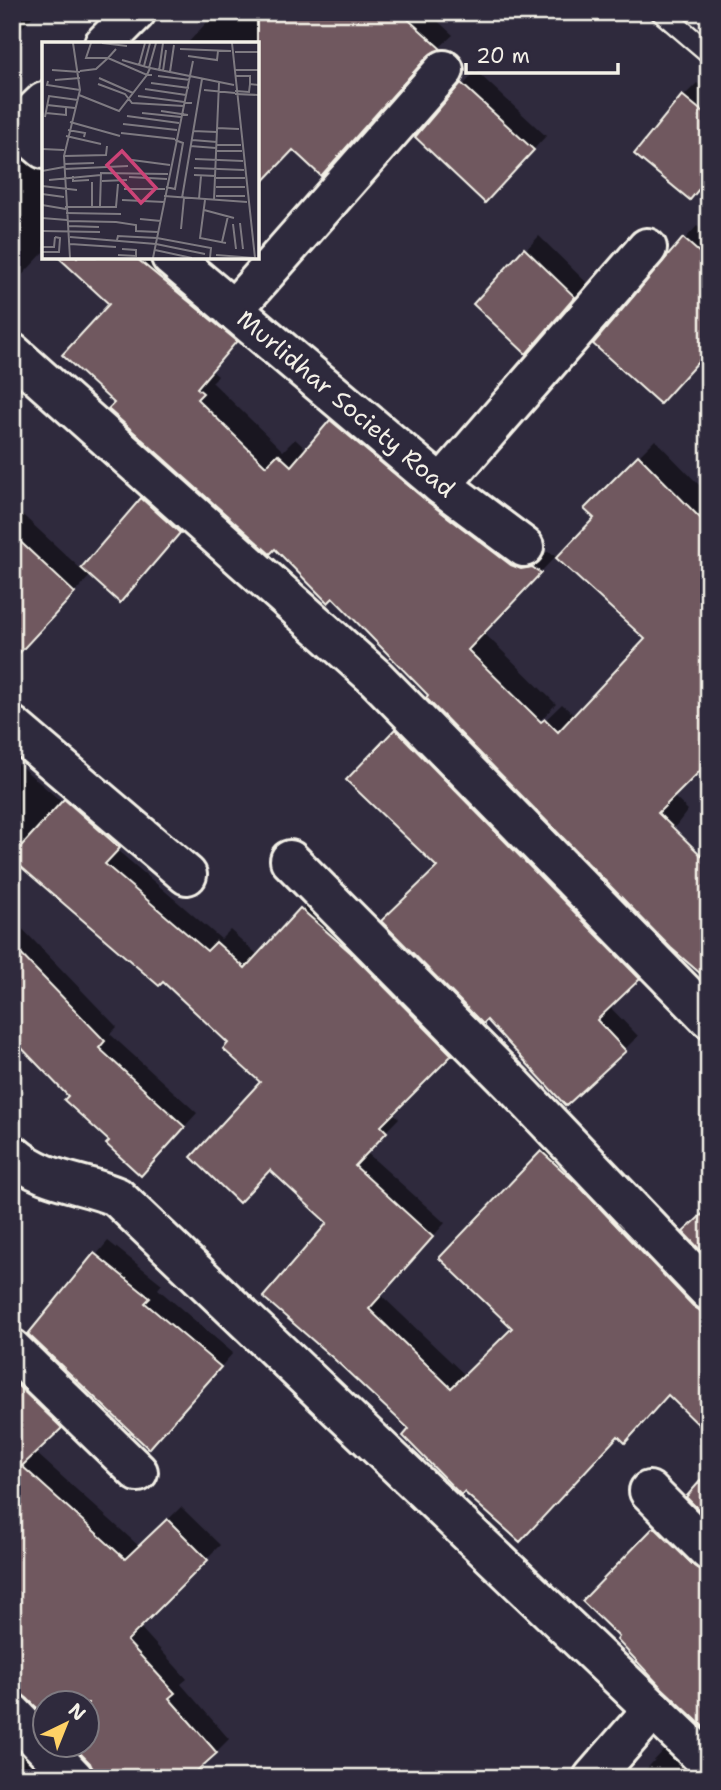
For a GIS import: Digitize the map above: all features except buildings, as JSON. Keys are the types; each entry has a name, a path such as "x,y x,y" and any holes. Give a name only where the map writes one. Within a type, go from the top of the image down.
{"street":[{"path":"106,42 136,12"},
{"path":"233,310 444,70"},
{"path":"441,485 648,248"},
{"name":"Murlidhar Society Road","path":"174,259 441,485 524,547"},
{"path":"12,353 376,678 709,1018"},
{"path":"12,726 187,875"},
{"path":"290,860 512,1084 709,1292"},
{"path":"12,1154 49,1178 99,1189 117,1197 709,1763"},
{"path":"12,1349 138,1472"},
{"path":"649,1491 709,1551"},
{"path":"593,1778 653,1709"},
{"path":"12,1713 74,1778"}],"lane":[{"path":"662,12 709,53"}]}
